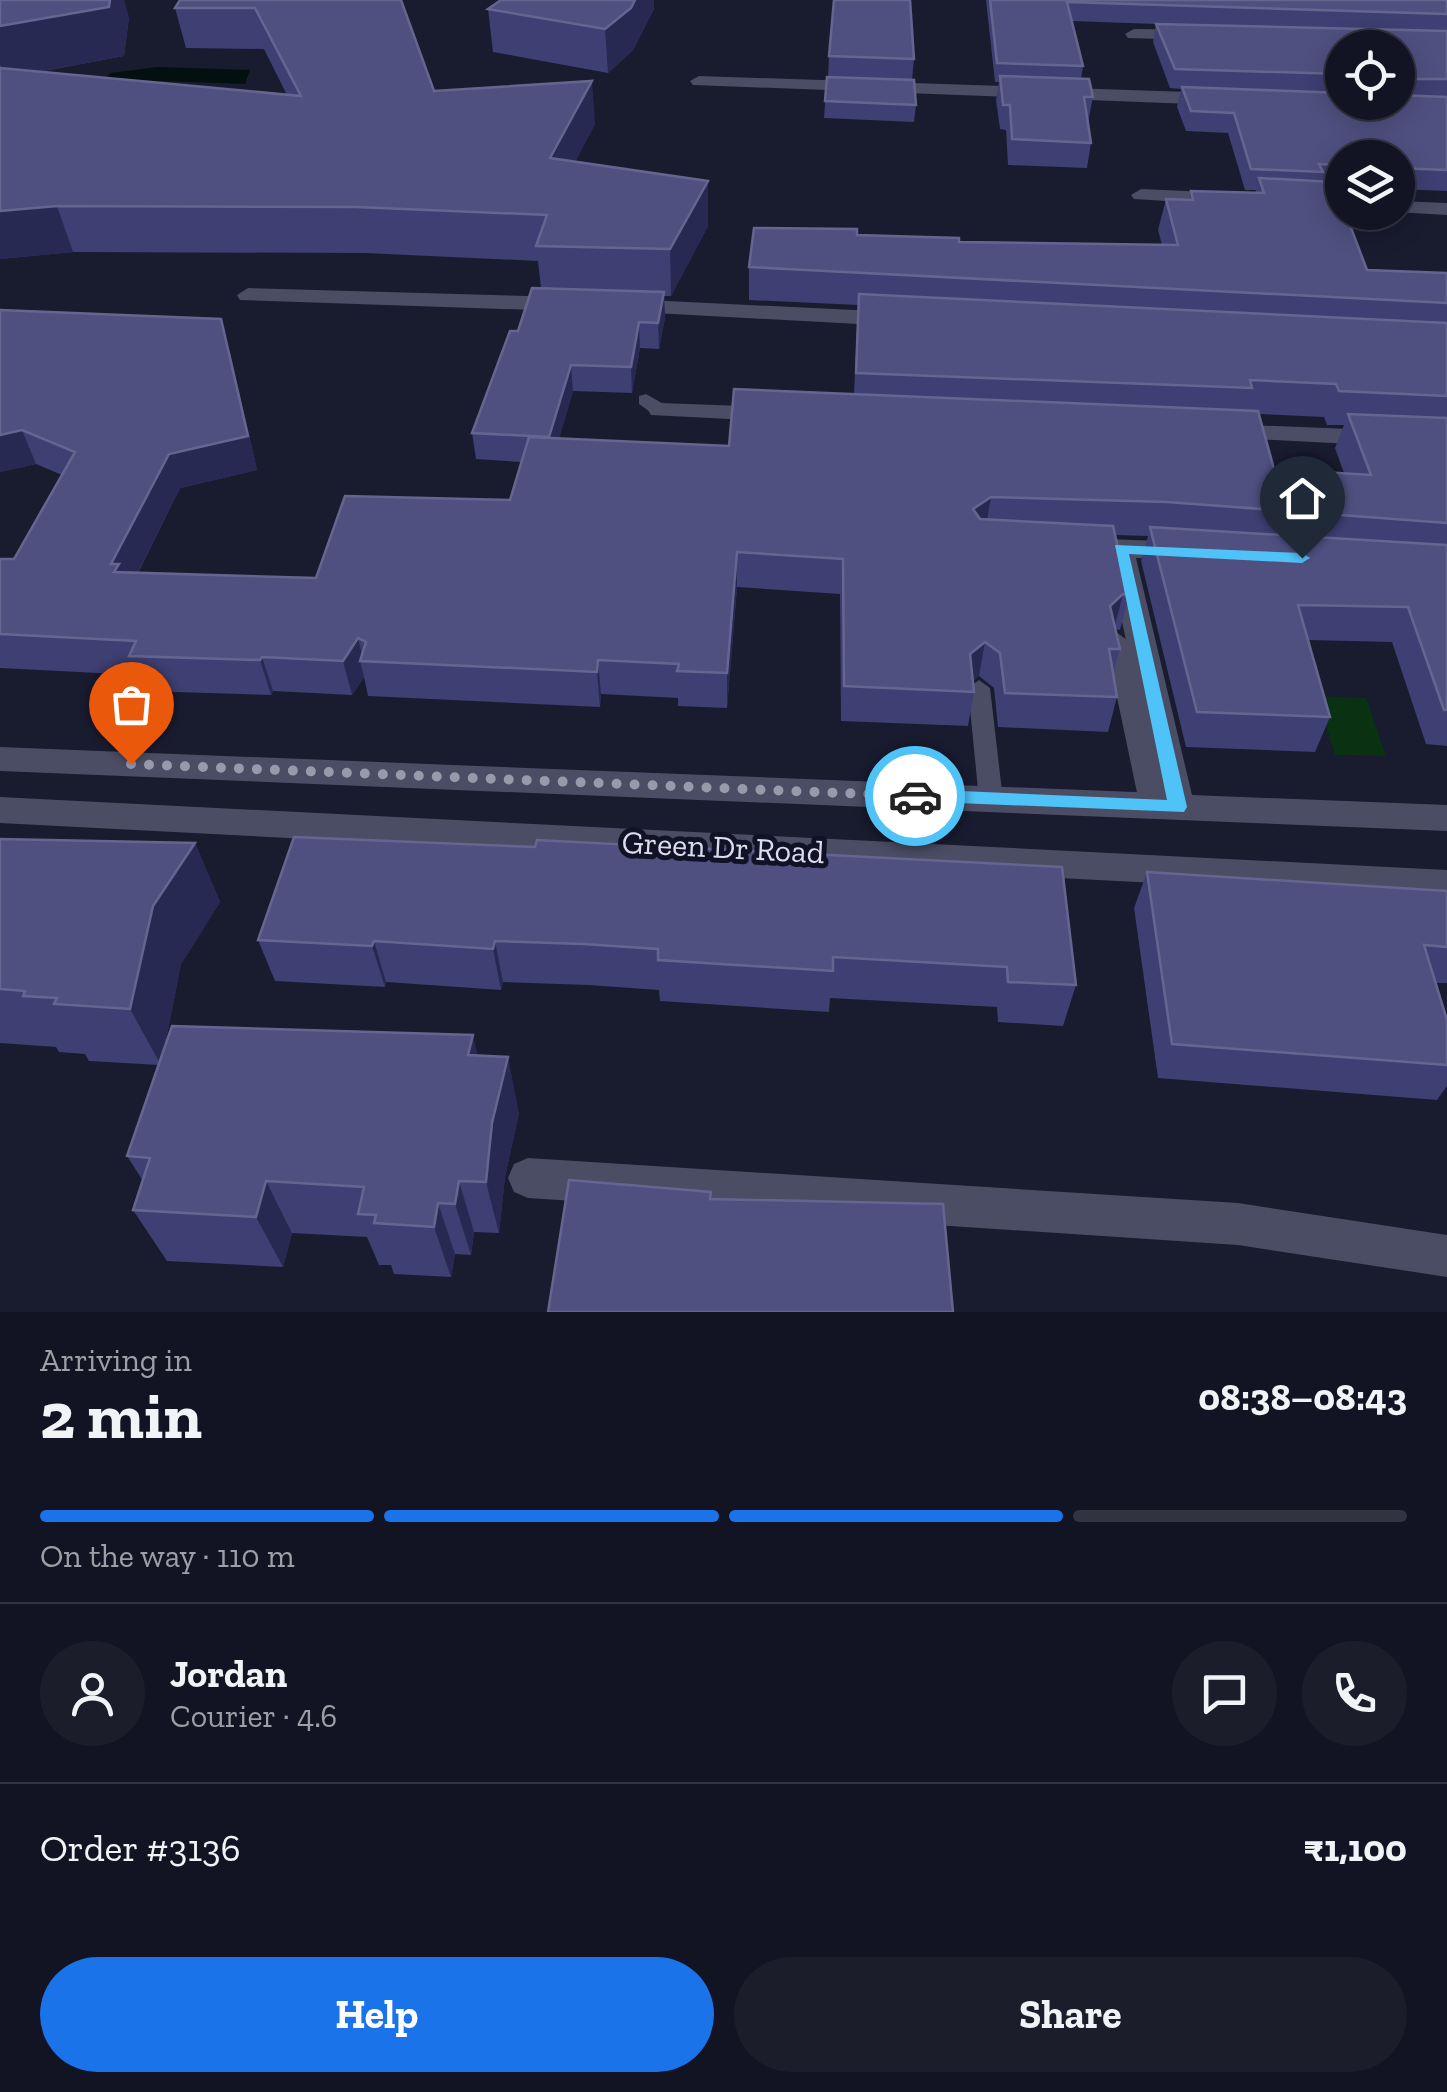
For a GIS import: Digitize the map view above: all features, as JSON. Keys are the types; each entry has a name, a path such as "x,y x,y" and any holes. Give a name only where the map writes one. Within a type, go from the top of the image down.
{"street":[{"path":"1134,34 1212,36"},
{"path":"699,80 1243,100"},
{"path":"1141,195 1251,200"},
{"path":"1415,208 1447,209"},
{"path":"248,295 922,320"},
{"path":"653,405 798,415"},
{"path":"1191,431 1447,441"},
{"path":"1062,546 1215,552"},
{"path":"1120,548 1165,807"},
{"name":"Green Dr Road","path":"0,759 1447,818"},
{"path":"105,815 131,764"},
{"name":"Green Dr Road","path":"0,810 1447,884"},
{"path":"528,1178 1238,1224 1447,1256"}],"lane":[{"path":"1116,640 1165,807"},
{"path":"979,688 991,800"}],"green space":[{"path":"1317,696 1366,698 1386,756 1335,755"}],"shaded area":[{"path":"158,67 250,70 245,84 104,79 111,73"}],"building":[{"path":"0,0 110,0 109,7 0,26"},
{"path":"180,0 401,0 434,91 592,81 550,158 708,181 670,249 536,246 547,215 356,207 57,206 0,211 0,68 301,96 255,8 175,8"},
{"path":"501,0 635,0 605,29 488,9"},
{"path":"834,0 910,0 914,59 829,56"},
{"path":"990,0 1447,0 1447,14 1067,2 1083,66 997,63"},
{"path":"1156,24 1405,30 1325,30 1325,73 1175,69"},
{"path":"1415,30 1447,31 1447,79 1415,79"},
{"path":"1000,76 1089,79 1093,97 1084,97 1091,143 1012,139 1010,105 1003,105"},
{"path":"827,77 914,80 916,105 825,101"},
{"path":"1182,87 1325,92 1325,120 1415,120 1415,96 1447,97 1447,170 1415,169 1415,140 1325,140 1325,164 1319,164 1323,172 1251,169 1234,113 1191,111"},
{"path":"1259,178 1325,182 1325,230 1352,230 1367,270 1447,273 1447,303 749,267 754,228 857,229 857,235 959,238 959,242 1178,245 1166,199 1193,200 1191,191 1264,193"},
{"path":"532,288 664,292 658,323 639,322 631,367 571,365 549,437 472,433 510,331 518,331"},
{"path":"859,294 1447,323 1447,396 1339,391 1336,384 1250,380 1252,388 856,373"},
{"path":"0,310 221,319 248,436 169,454 111,564 119,564 114,572 316,578 345,496 510,500 529,437 729,446 734,389 1258,411 1274,469 1371,475 1348,414 1447,418 1447,523 1167,502 991,497 973,509 980,519 1113,526 1129,596 1123,594 1110,606 1120,649 1109,649 1117,697 1005,693 1000,653 985,642 970,654 974,692 844,686 843,559 737,552 727,673 677,671 679,664 598,660 597,672 360,661 366,642 358,638 343,661 129,656 136,641 0,634 0,559 14,559 75,452 22,430 0,435"},
{"path":"1150,527 1447,545 1447,710 1408,607 1298,605 1330,717 1197,712"},
{"path":"294,837 535,847 537,840 1062,867 1076,985 1008,982 1007,967 833,957 833,971 658,960 658,949 583,944 495,941 493,949 374,941 372,946 258,940"},
{"path":"0,839 195,843 153,906 130,1009 54,1004 57,998 23,996 25,991 0,989"},
{"path":"1147,872 1447,891 1447,947 1424,945 1447,1020 1447,1065 1172,1044"},
{"path":"172,1026 473,1035 468,1055 508,1057 492,1123 486,1182 459,1181 455,1204 438,1203 434,1227 374,1223 376,1215 358,1214 364,1187 266,1181 256,1217 133,1210 150,1158 127,1156"},
{"path":"569,1180 711,1192 710,1199 943,1204 953,1312 548,1312"}],"way so far":[{"path":"131,764 915,796"}],"route":[{"path":"915,796 1178,807 1120,548 1302,558"}]}
